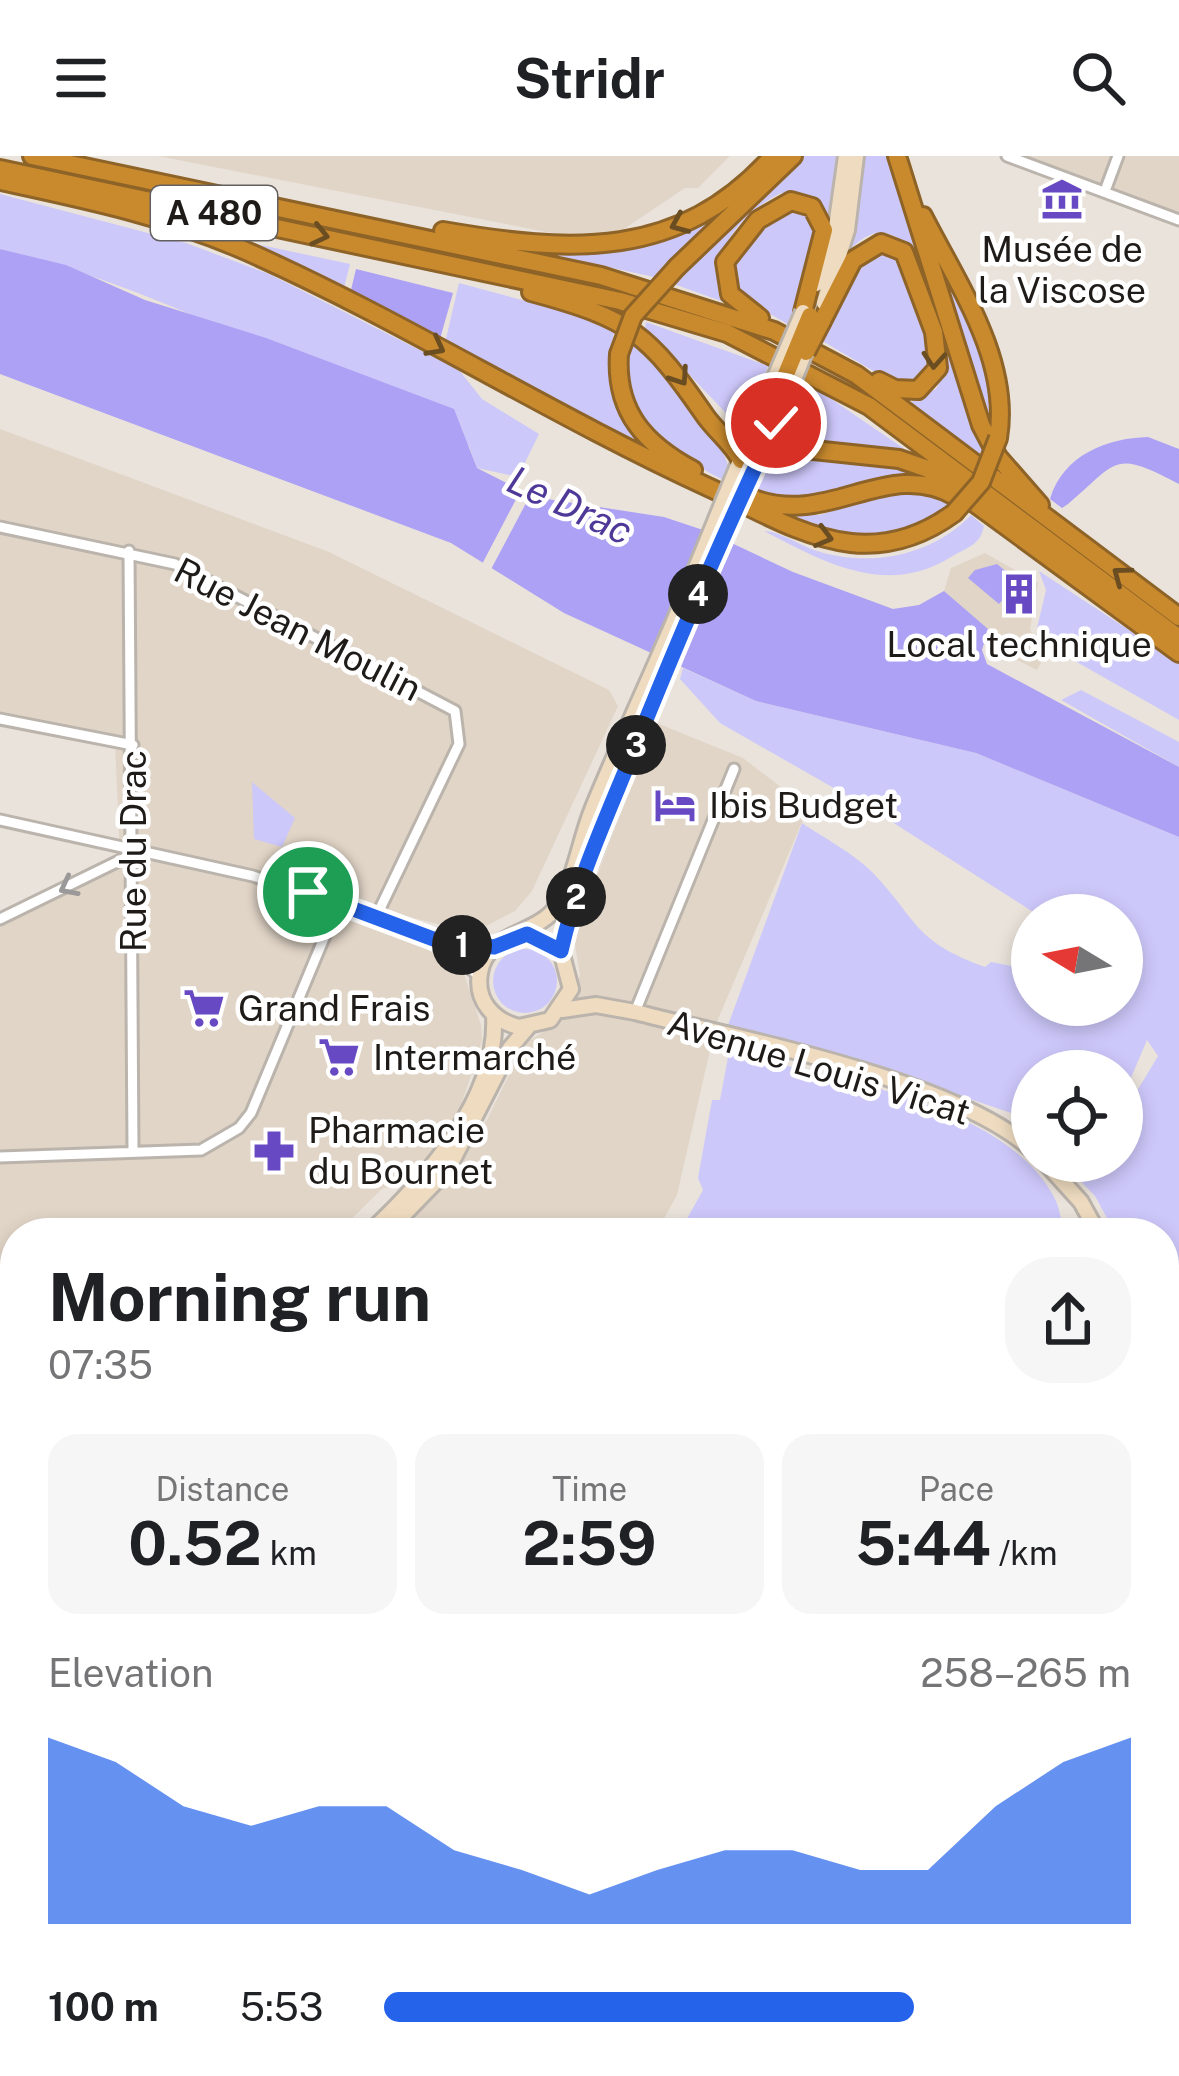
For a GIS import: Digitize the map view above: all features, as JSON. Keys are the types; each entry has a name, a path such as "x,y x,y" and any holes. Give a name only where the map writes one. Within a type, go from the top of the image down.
{"highway":[{"name":"A 480","path":"32,156 601,276 774,331 857,375 1013,505"},
{"path":"382,229 413,226 562,248 625,242 703,214 773,156"},
{"path":"793,156 633,316 619,354 622,397 646,439 672,459 748,496 807,509 912,482 1013,505"},
{"path":"897,156 981,425 998,457 1013,505 1055,546 1179,638"},
{"name":"A 480","path":"0,169 620,301 760,346 869,406 1013,505"},
{"path":"0,181 119,206 244,250 647,461 797,529 845,542 879,544 917,534 954,514 981,482 998,438 1000,393 987,348 904,178"},
{"path":"774,331 730,295 724,268 758,220 791,201 812,208 824,230 813,317"},
{"path":"803,358 834,242"},
{"path":"857,375 911,392 924,388 936,375 934,332 907,256 881,243 860,252 813,317 763,430 766,445 910,461 952,484 1013,505 1179,653"},
{"path":"427,260 573,305 635,332 672,364 741,460"},
{"path":"1055,546 1179,616"}],"main road":[{"path":"834,242 846,156"},
{"path":"813,317 847,230 856,156"},
{"path":"738,483 741,460 803,358"},
{"path":"596,1004 572,981 561,951 572,908 653,687 738,483 766,445"},
{"path":"384,1218 416,1187 458,1125 493,1048 494,1015 481,993 479,976 494,947 527,934 560,902 602,785 653,687"},
{"path":"527,934 561,951"},
{"path":"562,1010 572,981"},
{"path":"401,1218 448,1169 510,1048 528,1027 562,1010 596,1004"},
{"name":"Avenue Louis Vicat","path":"596,1004 956,1103 1011,1133"},
{"path":"494,1015 528,1027"},
{"path":"1063,1182 1090,1218"}],"street":[{"path":"1007,156 1179,220"},
{"path":"1105,190 1118,156"},
{"path":"0,527 129,551"},
{"name":"Rue du Drac","path":"129,551 135,853 133,1151"},
{"name":"Rue Jean Moulin","path":"129,551 175,563 246,597 455,711 459,744 377,915"},
{"path":"0,719 133,746"},
{"path":"635,1012 734,769"},
{"path":"0,820 253,876 377,915 436,940 494,947"},
{"path":"0,919 135,853"},
{"path":"0,1157 201,1150 247,1120 339,902"},
{"path":"436,940 479,976"}],"shaded area":[{"path":"158,156 730,156 698,188 685,188 621,231 572,237"},
{"path":"796,156 842,156 830,242 810,198 781,193 752,212 730,238 718,268 721,301 671,283"},
{"path":"861,156 892,156 984,449 978,454 911,402 936,389 942,370 937,310 912,252 894,236 873,234 849,251 861,198"},
{"path":"1025,156 1179,156 1179,215"},
{"path":"757,182 654,277 553,255 661,236 705,216"},
{"path":"0,194 186,243 269,274 459,370 482,399 539,434 518,477 477,468 469,446 180,310 0,249"},
{"path":"785,208 811,214 816,241 789,325 738,295 731,266 753,234"},
{"path":"256,244 350,264 344,288 259,251"},
{"path":"871,249 897,253 908,272 932,365 918,383 894,383 819,339 838,295"},
{"path":"945,281 993,379 993,439"},
{"path":"459,283 573,314 614,332 614,396 626,424 647,451 444,347"},
{"path":"646,322 768,366 743,431 645,328"},
{"path":"630,336 708,426 728,466 730,483 666,444 636,408 625,363"},
{"path":"802,379 906,450 790,442 783,426"},
{"path":"0,429 329,552 609,690 618,706 532,891 515,911 473,933 326,896 462,968 481,1025 482,1041 456,1121 434,1145 411,1186 383,1188 352,1218 0,1218 0,916 120,858 115,741 0,718"},
{"path":"790,455 899,467 931,480 815,501 748,492 761,468"},
{"path":"927,491 956,504 896,534 857,536 791,521 790,515 820,515 885,493"},
{"path":"971,515 984,526 976,542 927,569 903,574 880,575 833,564 764,531 814,550 877,558 937,541"},
{"path":"985,553 1038,583 1030,630 1047,652 1037,670 999,651 1001,641 944,591 951,568"},
{"path":"1039,571 1179,663 1179,720 1045,644 1037,628 1046,590"},
{"path":"683,668 756,701 976,753 1179,837 1179,1218 1107,1218 1081,1182 1143,1182 1143,1081 1158,1056 1147,1040 1143,1050 1011,1050 1011,1113 866,1064 727,1028 802,823 864,865 919,928 944,948 985,967 991,962 1011,966 1011,1026 1143,1026 1143,894 1011,894 1011,898 881,815 720,723 680,679"},
{"path":"1081,690 1179,742 1179,767 1061,700"},
{"path":"654,722 743,758 808,808 716,1024 677,1195 664,1218 407,1218 487,1120 524,1044 567,1017 580,975 574,939"},
{"path":"252,782 295,818 282,847 254,839"},
{"path":"525,949 548,958 557,981 548,1004 525,1013 502,1004 493,981 502,958"},
{"path":"729,1052 908,1098 995,1137 1011,1150 1011,1182 1043,1182 1061,1218 687,1218 703,1190 698,1178 712,1100 720,1100"}],"water":[{"name":"Le Drac","path":"0,249 66,265 145,300 266,338 454,409 477,468 534,497 664,517 893,609 919,605 944,591 988,629 982,650 987,664 1179,767 1179,837 976,753 756,701 564,613 451,543 0,374"},
{"path":"356,269 453,293 440,339 351,290"},
{"path":"1148,437 1179,449 1179,484 1141,466 1118,465 1062,508 1050,499 1065,471 1088,452 1117,441"},
{"path":"997,564 1008,573 1006,596 999,604 968,578 975,570"}],"pier":[{"path":"523,486 533,490 489,573 480,568"}],"place":[{"name":"Musée de la Viscose","path":"1062,199"},
{"name":"Local technique","path":"1019,594"},
{"name":"Ibis Budget","path":"675,805"},
{"name":"Grand Frais","path":"204,1008"},
{"name":"Intermarché","path":"339,1057"},
{"name":"Pharmacie du Bournet","path":"274,1151"}],"route":[{"path":"308,892 436,940 494,947 509,937 527,934 546,939 561,951 572,908 658,690 750,470 776,423"}]}
